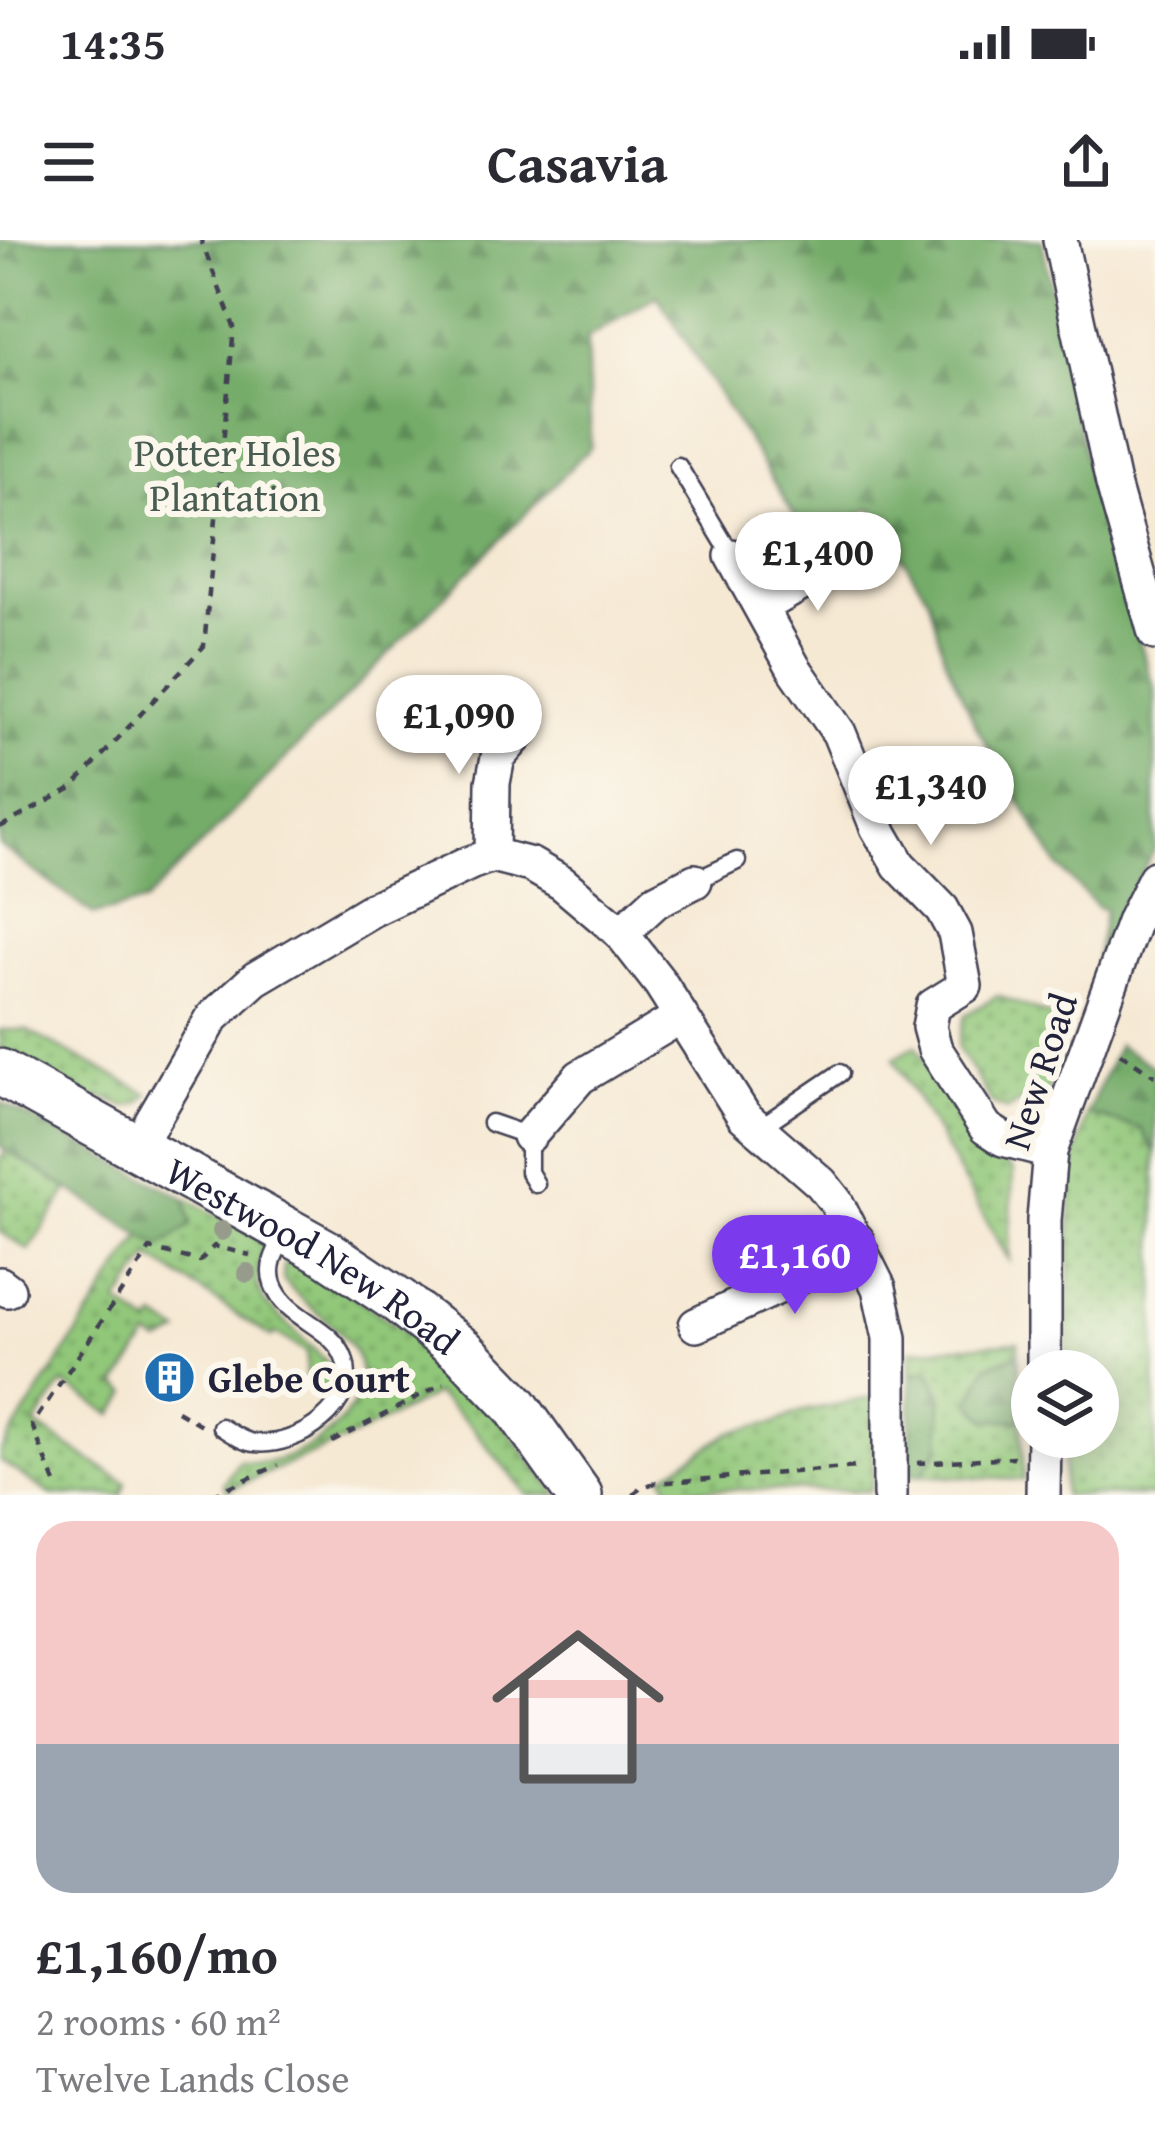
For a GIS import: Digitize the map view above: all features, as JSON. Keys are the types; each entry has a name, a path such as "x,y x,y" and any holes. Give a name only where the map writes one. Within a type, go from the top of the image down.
{"street":[{"path":"1060,240 1114,484 1155,633"},
{"path":"732,556 794,668 839,733 899,865 941,909 955,933 965,986 933,1006 928,1027 934,1049 986,1128 1003,1139 1050,1151"},
{"path":"763,606 838,563"},
{"path":"492,855 498,757 520,732"},
{"path":"137,1147 196,1041 232,996 298,951 373,909 492,855 542,871 621,933 660,983 734,1102 821,1183 857,1240 879,1288 890,1338 890,1480"},
{"name":"New Road","path":"1044,1350 1044,1220 1050,1151 1134,920 1155,878"},
{"path":"621,933 656,901 695,881"},
{"path":"529,1136 580,1077 680,1017"},
{"name":"Westwood New Road","path":"0,1072 137,1147 279,1245 399,1301 463,1352 515,1406 579,1495"},
{"path":"696,1324 791,1281 857,1240"},
{"path":"1043,1458 1043,1495"}],"lane":[{"path":"678,466 732,556"},
{"path":"695,881 736,861"},
{"path":"759,1128 840,1073"},
{"path":"491,1123 529,1136 529,1172 536,1184"},
{"path":"215,1429 256,1443 284,1438 332,1412 346,1390 347,1375 338,1347 280,1298 274,1287 279,1245"}],"path":[{"path":"0,827 72,788 204,646 234,327 201,240"},
{"path":"1093,1040 1155,1076"},
{"path":"55,1483 32,1425 150,1249 200,1262 214,1246 279,1245"},
{"path":"177,1411 215,1429"},
{"path":"634,1495 640,1487 656,1483 890,1480 1011,1453"}],"green space":[{"name":"Potter Holes Plantation","path":"0,240 1042,240 1089,478 1155,690 1155,848 1122,911 1090,993 1105,910 1058,866 976,726 944,656 929,599 871,508 812,544 657,295 587,338 591,447 145,902 94,915 0,846"},
{"path":"998,996 1063,1020 1051,1048 1062,1057 1043,1102 1029,1096 1008,1110 992,1103 958,1047 965,1015"},
{"path":"0,1030 26,1030 148,1094 140,1103 126,1107 100,1096 96,1101 0,1049"},
{"path":"916,1045 974,1139 987,1148 988,1156 1013,1171 1009,1260 894,1058"},
{"path":"1118,1045 1155,1068 1155,1152 1141,1129 1087,1114"},
{"path":"0,1102 185,1198 191,1225 160,1247 0,1146"},
{"path":"1087,1114 1142,1129 1155,1152 1155,1495 1063,1495 1064,1458 1119,1458 1119,1350 1067,1350 1072,1170"},
{"path":"6,1150 69,1189 29,1250 0,1232 0,1159"},
{"path":"185,1198 264,1241 257,1283 264,1302 328,1363 331,1388 326,1392 306,1378 307,1352 275,1333 271,1337 150,1257 118,1303 150,1325 156,1318 180,1333 160,1343 149,1337 117,1385 128,1393 113,1415 63,1383 35,1425 126,1483 122,1495 52,1495 0,1461 0,1452 143,1233 160,1247"},
{"path":"292,1259 420,1341 484,1401 558,1495 527,1495 472,1427 435,1394 355,1436 227,1490 224,1483 239,1461 267,1462 304,1450 338,1424 359,1391 361,1372 348,1342 283,1279 284,1264"},
{"path":"1018,1342 1018,1350 1011,1350 1011,1458 1023,1458 1024,1480 910,1475 911,1350"},
{"path":"1011,1357 1011,1420 987,1420 970,1402 987,1366"},
{"path":"929,1369 941,1394 940,1448 921,1476 910,1475 911,1374"},
{"path":"875,1397 869,1491 698,1489 674,1495 663,1476 731,1432"}],"place":[{"name":"Glebe Court","path":"169,1377"}]}
